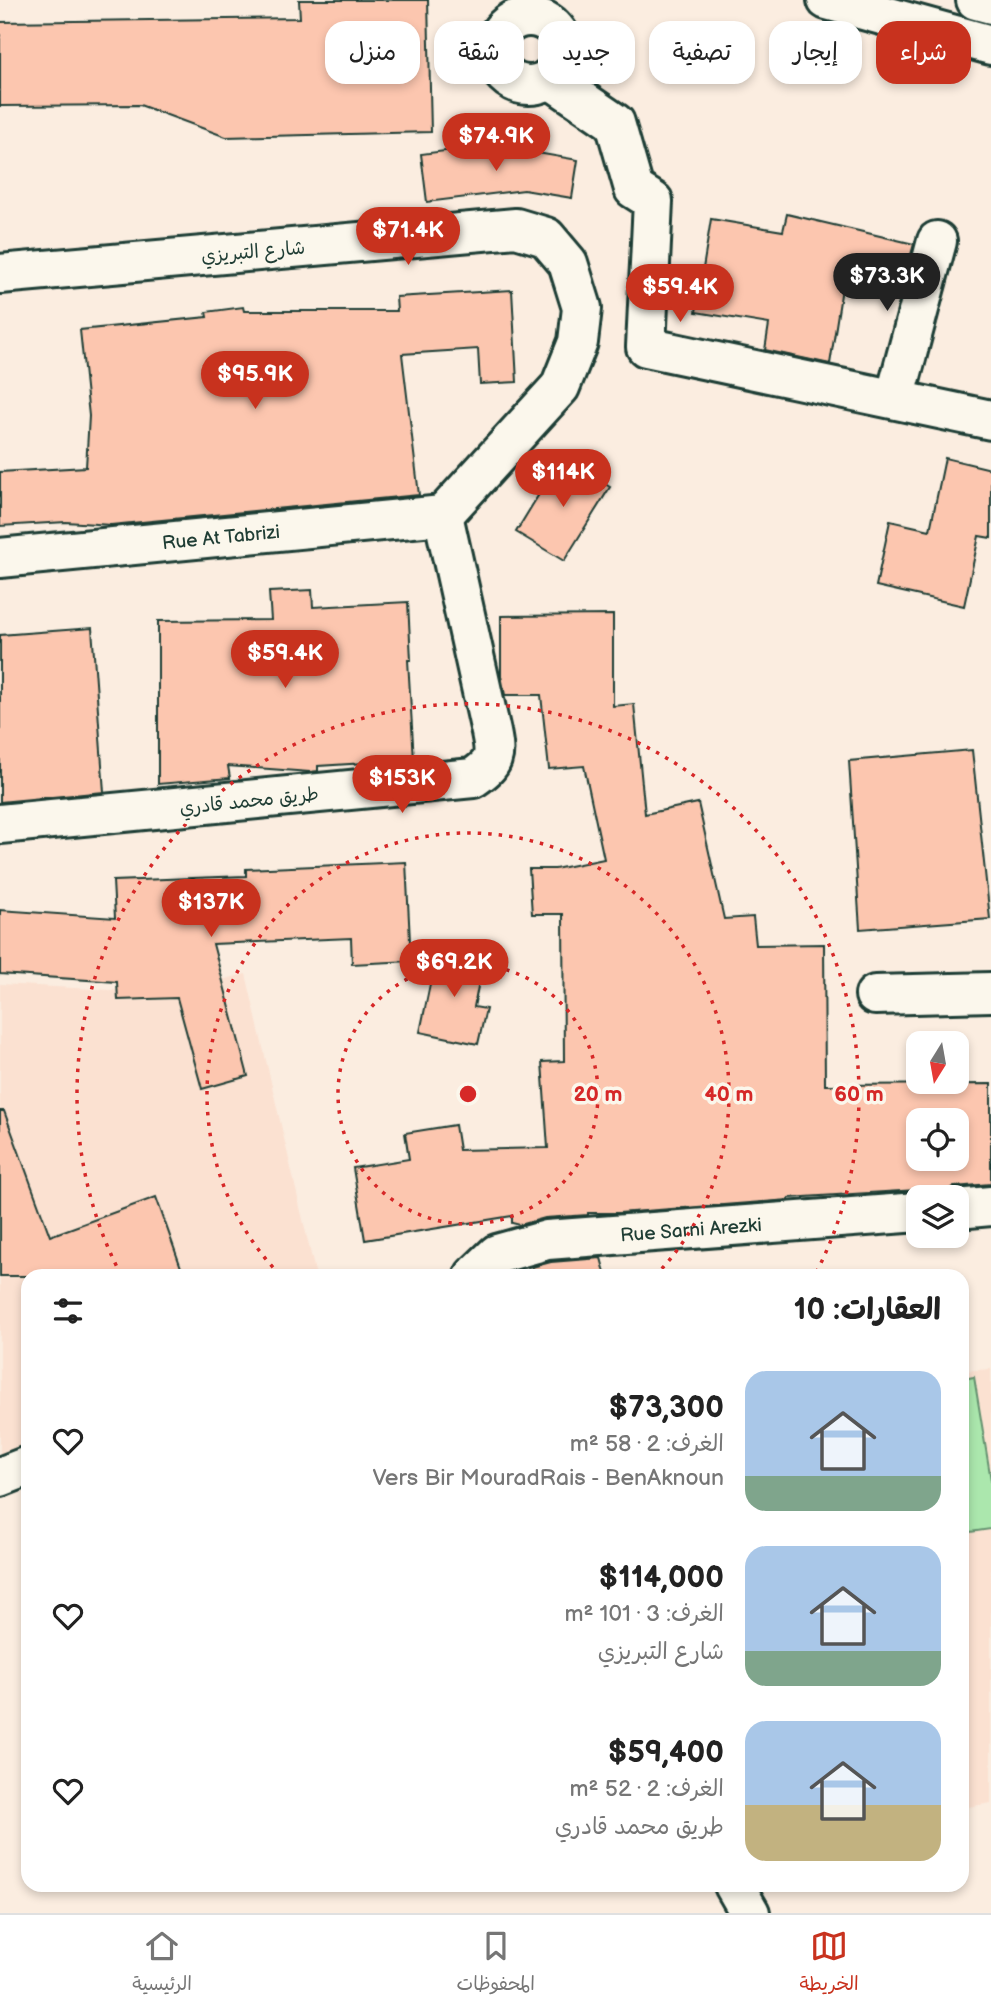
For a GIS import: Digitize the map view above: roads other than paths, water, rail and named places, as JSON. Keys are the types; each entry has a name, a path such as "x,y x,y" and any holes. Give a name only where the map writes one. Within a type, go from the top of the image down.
{"main road":[{"path":"827,0 991,45"},
{"path":"976,0 991,4"},
{"path":"539,84 517,83 500,69 495,48 504,27 501,11 541,21"},
{"path":"558,84 615,123 634,189 653,201 646,347 991,419"},
{"name":"شارع التبريزي","path":"0,274 516,228 546,237 568,263 582,308 578,342 560,387 443,515"},
{"path":"895,399 937,241"},
{"name":"Rue At Tabrizi","path":"0,558 443,515"},
{"name":"طريق محمد قادري","path":"0,824 473,778 489,767 494,749 491,732 443,515"},
{"path":"875,995 991,992"},
{"path":"969,1208 991,1206"},
{"name":"Rue Sarni Arezki","path":"481,1269 497,1254 547,1240 906,1213"},
{"path":"0,1477 21,1469"},
{"path":"738,1892 750,1913"}]}
